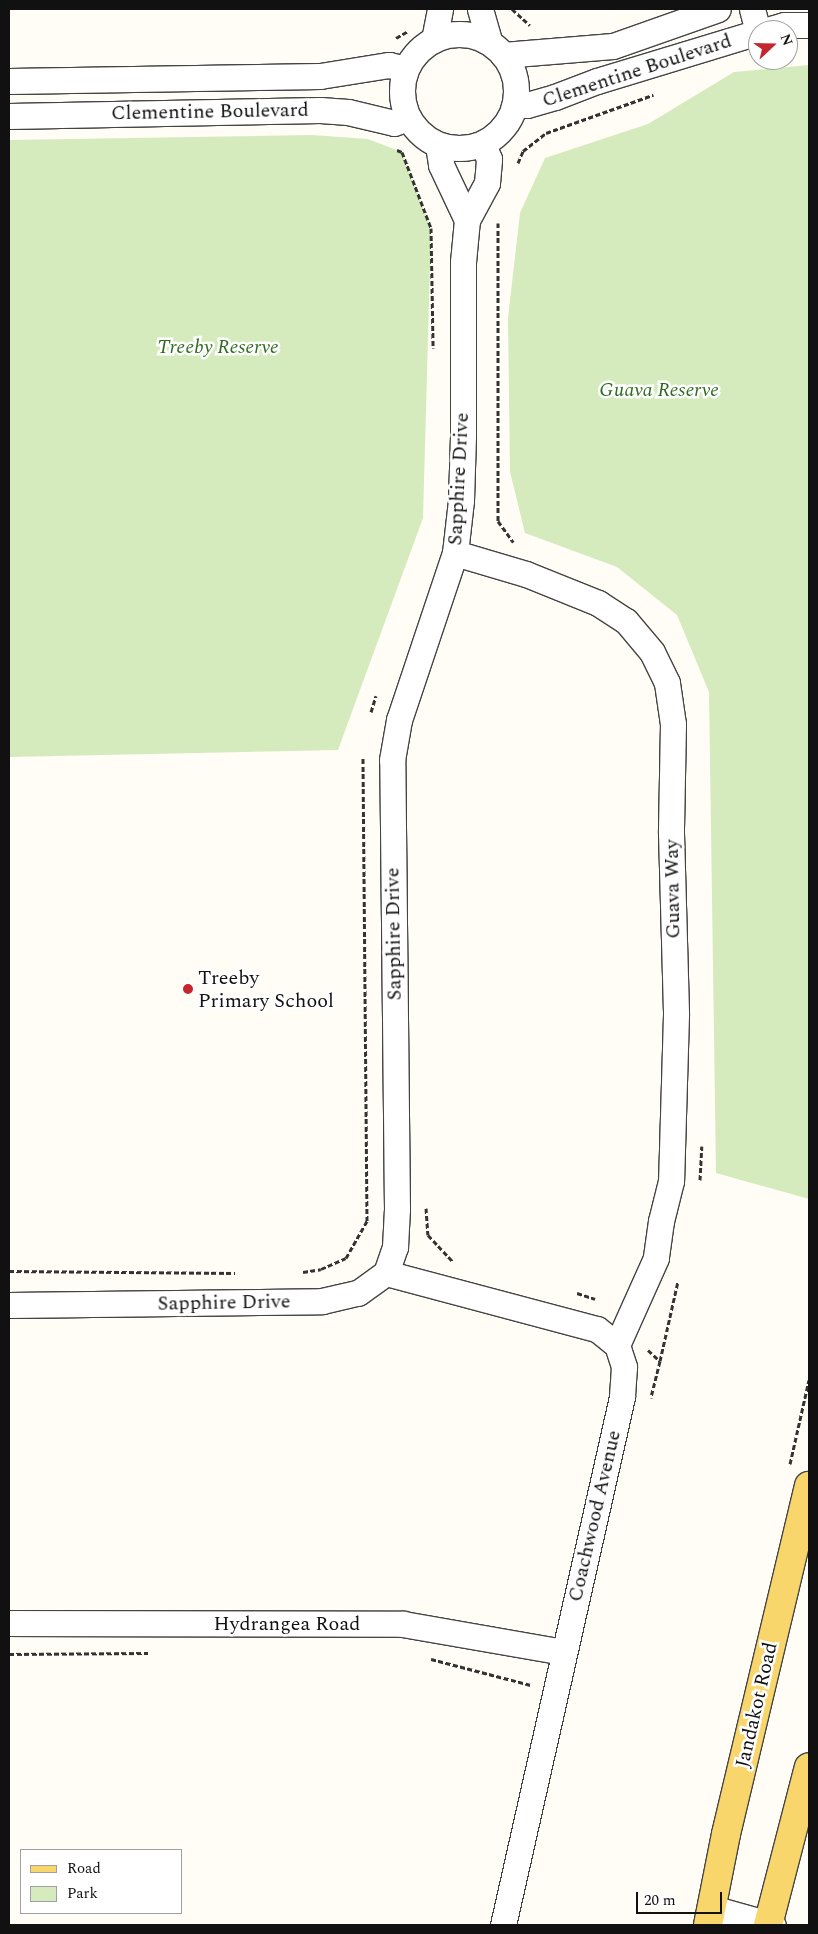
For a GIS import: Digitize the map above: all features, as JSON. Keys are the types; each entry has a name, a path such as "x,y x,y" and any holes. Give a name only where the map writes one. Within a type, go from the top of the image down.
{"main road":[{"name":"Jandakot Road","path":"710,1917 726,1834 809,1486"},
{"path":"770,1925 809,1767"}],"street":[{"path":"434,40 440,9"},
{"path":"480,9 497,49 516,86 515,103 504,127 483,144 468,148 438,145 420,134 408,118 402,94 406,69 417,52 434,40 454,34 474,36 497,49"},
{"name":"Clementine Boulevard","path":"497,49 613,46 718,9"},
{"name":"Clementine Boulevard","path":"515,103 527,106 597,80 748,35"},
{"name":"Clementine Boulevard","path":"9,81 320,76 389,64 406,69"},
{"name":"Clementine Boulevard","path":"9,116 320,110 348,112 394,123 408,118"},
{"name":"Sapphire Drive","path":"9,1305 322,1302 358,1293 386,1273 395,1247 397,1201 392,760 399,720 455,553 462,491 463,262 468,220 487,183 488,159 483,144"},
{"path":"438,145 441,165 468,220"},
{"name":"Guava Way","path":"455,553 526,574 598,603 626,621 652,652 667,683 673,724 671,833 676,1014 672,1172 656,1258 621,1337"},
{"path":"386,1273 621,1337"},
{"name":"Coachwood Avenue","path":"503,1925 622,1397 624,1367 621,1337"},
{"name":"Hydrangea Road","path":"9,1623 403,1624 563,1652"},
{"path":"710,1917 770,1925"}],"path":[{"path":"512,9 528,25 535,27"},
{"path":"516,168 523,152 546,132 660,92"},
{"path":"394,149 402,152 431,228 434,356"},
{"path":"499,220 498,521 516,546"},
{"path":"370,716 378,690"},
{"path":"301,1272 321,1269 346,1258 366,1221 361,768 364,751"},
{"path":"366,1203 426,1199 428,1235 457,1266"},
{"path":"9,1271 244,1273"},
{"path":"573,1292 592,1297 621,1337 660,1361 650,1400"},
{"path":"9,1654 159,1653"},
{"path":"426,1658 555,1691"}],"green space":[{"name":"Guava Reserve","path":"809,65 809,1199 716,1173 709,692 677,615 617,567 525,533 510,472 508,318 520,213 545,158 648,124 734,72 798,70 798,66"},
{"name":"Treeby Reserve","path":"312,135 368,139 402,152 431,228 423,518 338,750 9,757 9,140"}],"place":[{"name":"Treeby Primary School","path":"188,989"}]}
